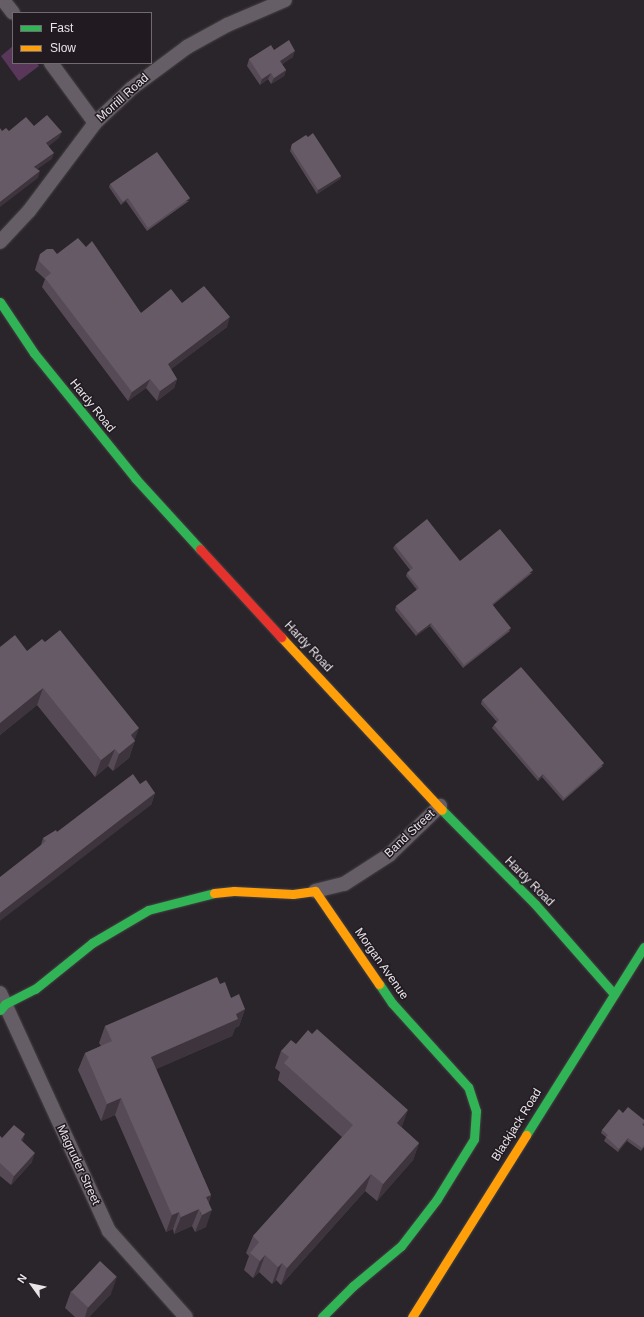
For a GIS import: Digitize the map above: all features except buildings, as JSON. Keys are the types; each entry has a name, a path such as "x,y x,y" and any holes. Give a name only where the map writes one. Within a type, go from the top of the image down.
{"street":[{"path":"4,0 12,12"},
{"name":"Morrill Road","path":"0,242 29,211 95,123 132,88 173,55 226,25 285,0"},
{"path":"52,64 95,123"},
{"name":"Hardy Road","path":"0,302 34,353 136,479 440,806 535,904 614,994"},
{"name":"Band Street","path":"315,891 344,884 388,855 440,806"},
{"path":"2,1003 35,989 104,934 148,910 201,895 234,891 293,894 315,891"},
{"name":"Morgan Avenue","path":"315,891 392,1003 468,1087 476,1111 474,1139 437,1199 401,1246 353,1286 322,1317"},
{"name":"Blackjack Road","path":"412,1317 644,947"},
{"name":"Magruder Street","path":"2,1003 109,1231 186,1317"}],"shaded area":[{"path":"12,47 12,64 38,64 39,66 19,81 1,56"}],"traffic: fast":[{"path":"0,302 34,353 136,479 200,549"},
{"path":"442,810 535,904 614,994"},
{"path":"0,1010 5,1004 35,989 92,943 148,910 214,893"},
{"path":"526,1135 644,947"},
{"path":"322,1317 353,1286 401,1246 437,1199 474,1139 476,1111 468,1087 392,1003 379,984"}],"traffic: slow":[{"path":"281,637 442,810"},
{"path":"214,893 234,891 293,894 315,891 379,984"},
{"path":"412,1317 526,1135"}],"traffic: jam":[{"path":"200,549 281,637"}]}
